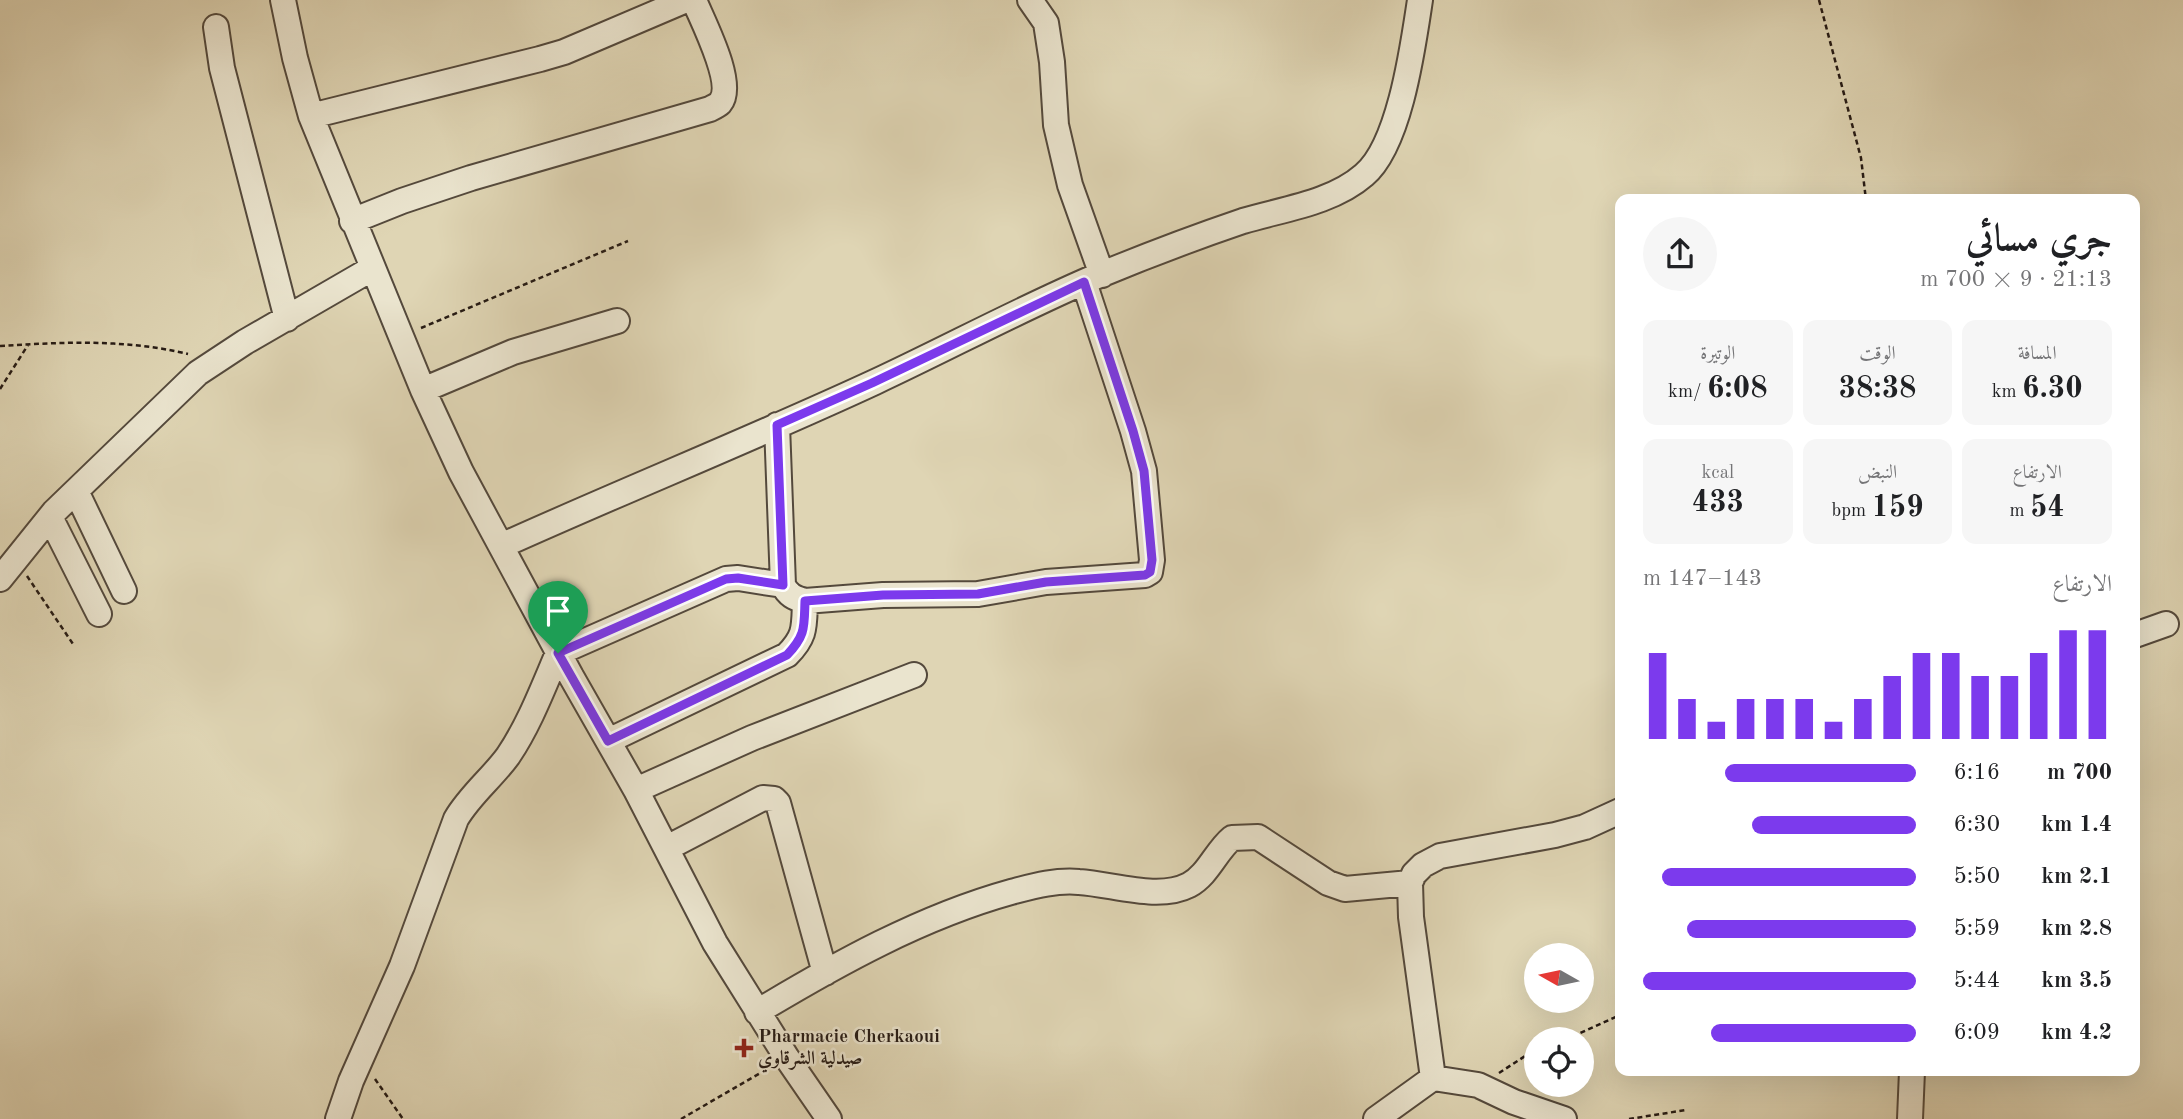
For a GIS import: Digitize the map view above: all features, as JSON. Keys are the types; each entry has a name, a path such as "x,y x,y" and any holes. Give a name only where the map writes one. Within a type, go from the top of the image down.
{"street":[{"path":"284,0 295,58 311,116 423,390 461,472 558,653 636,790 715,943 787,1058 830,1119"},
{"path":"311,116 564,52 685,0"},
{"path":"352,221 447,186 710,109 720,103 723,80 719,60 694,0"},
{"path":"777,425 783,585 794,598 805,601 883,595 978,594 1046,582 1145,575 1150,572 1152,560 1144,471 1093,279 1056,125 1052,62 1046,23 1030,0"},
{"path":"501,546 872,383 1093,279 1184,242 1330,195 1349,186 1376,162 1389,140 1412,48 1420,0"},
{"path":"216,27 222,68 287,319"},
{"path":"0,579 50,517 198,373 215,360 373,268"},
{"path":"423,390 513,352 617,321"},
{"path":"76,491 124,591"},
{"path":"50,517 99,614"},
{"path":"338,1119 361,1058 402,965 456,819 464,805 492,775 520,737 558,653 726,579 738,578 783,585"},
{"path":"608,741 787,655 799,642 804,628 805,601"},
{"path":"2140,633 2166,624"},
{"path":"636,790 752,738 914,675"},
{"path":"667,848 763,798 774,799 778,803 825,973"},
{"path":"1433,1077 1411,917 1410,883 1414,874 1423,865 1440,856 1555,835 1585,827 1615,813"},
{"path":"757,1012 825,973 930,921 1006,894 1049,882 1174,890 1201,876 1232,838 1258,837 1328,883 1345,889 1410,883"},
{"path":"1910,1119 1912,1076"},
{"path":"1376,1119 1433,1077 1478,1085 1514,1102 1564,1119"}],"path":[{"path":"1819,0 1861,158 1865,194"},
{"path":"401,337 628,241"},
{"path":"0,346 99,342 156,346 215,360"},
{"path":"0,389 29,344"},
{"path":"15,558 73,644"},
{"path":"1594,1027 1615,1017"},
{"path":"1478,1085 1524,1056"},
{"path":"361,1058 403,1119"},
{"path":"681,1119 787,1058"},
{"path":"1629,1119 1686,1110"}],"place":[{"name":"Pharmacie Cherkaoui صيدلية الشرقاوي","path":"744,1048"}],"route":[{"path":"1084,282 1144,471 1152,560 1150,572 1145,575 1046,582 1002,591 956,596 910,594 805,601 804,628 799,642 787,655 608,741 558,653 726,579 738,578 783,585 777,425 1084,282"}]}
